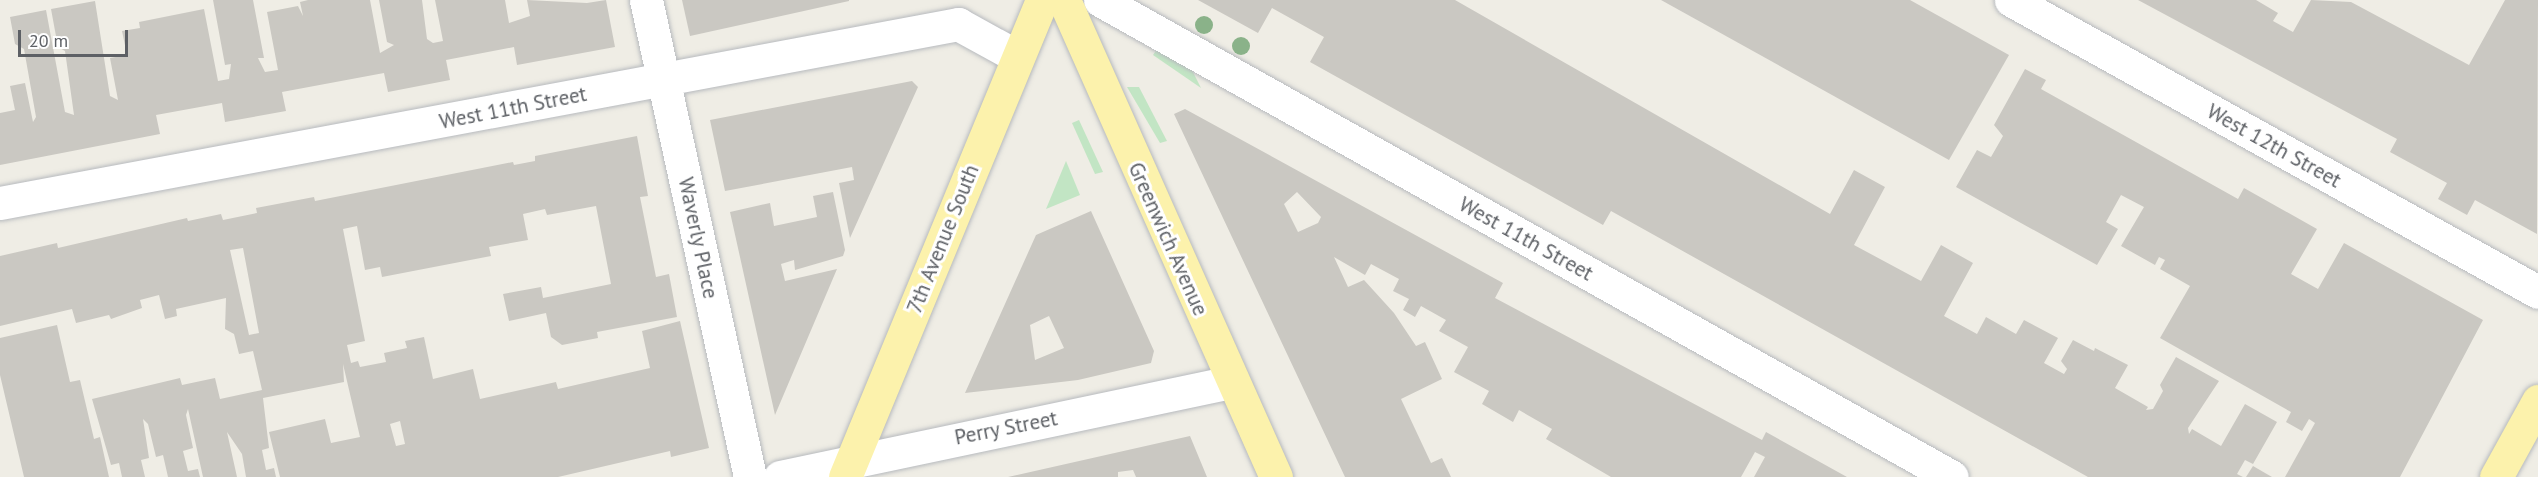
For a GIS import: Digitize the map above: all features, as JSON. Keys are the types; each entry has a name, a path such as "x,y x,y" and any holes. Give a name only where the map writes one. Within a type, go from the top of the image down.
{"main road":[{"name":"7th Avenue South","path":"848,470 1042,0"},
{"name":"Greenwich Avenue","path":"1064,0 1276,477"},
{"path":"2496,477 2538,401"}],"street":[{"name":"Waverly Place","path":"646,0 750,477"},
{"name":"West 11th Street","path":"1100,0 1953,477"},
{"name":"West 12th Street","path":"2011,0 2538,292"},
{"name":"West 11th Street","path":"0,203 958,24 1018,57"},
{"name":"Perry Street","path":"780,477 848,470 1233,382"}],"green space":[{"path":"1157,49 1192,70 1201,88 1153,55"},
{"path":"1127,87 1139,87 1167,141 1160,143"},
{"path":"1079,120 1103,172 1095,174 1072,123"},
{"path":"1066,161 1080,195 1046,209"}],"building":[{"path":"213,0 253,0 264,58 258,58 265,72 278,70 267,12 298,6 303,16 300,2 308,0 370,0 380,53 394,45 387,42 379,0 422,0 427,39 433,43 443,41 435,0 505,0 509,23 530,16 527,0 587,3 606,0 615,47 517,65 514,47 446,60 450,80 388,92 384,73 282,92 286,111 225,122 222,103 156,115 160,134 0,165 0,113 15,110 10,86 25,83 33,122 36,117 24,49 15,44 10,17 46,10 65,112 74,115 65,51 58,47 51,9 95,1 110,96 118,100 110,58 127,55 122,31 140,28 139,22 204,9 218,81 229,79 231,64 225,65"},
{"path":"682,0 849,0 849,1 690,36"},
{"path":"1198,0 1455,0 1830,214 1854,170 1885,187 1854,245 1921,281 1941,245 1973,263 1944,316 1977,334 1986,317 2016,334 2024,320 2058,338 2044,363 2064,374 2067,369 2061,361 2073,340 2094,351 2095,348 2128,365 2115,388 2148,407 2146,410 2153,409 2163,391 2160,385 2176,357 2219,381 2188,428 2189,434 2192,429 2221,446 2245,404 2277,422 2253,464 2245,460 2237,474 2243,477 2088,477 1611,211 1603,225 1310,62 1324,37 1272,8 1258,33"},
{"path":"1661,0 1910,0 2009,55 1949,160"},
{"path":"2138,0 2256,0 2278,13 2273,21 2293,32 2311,0 2351,2 2469,65 2505,0 2538,0 2537,234 2475,200 2467,215 2438,199 2447,183 2390,152 2397,139"},
{"path":"2025,69 2046,80 2041,89 2238,199 2244,188 2317,229 2291,274 2318,289 2344,243 2483,320 2400,477 2285,477 2315,423 2309,419 2302,431 2286,422 2291,412 2160,338 2190,286 2160,269 2165,260 2159,257 2155,265 2121,246 2144,207 2121,195 2106,222 2118,229 2097,265 1956,187 1977,150 1991,157 2003,136 1994,125"},
{"path":"912,81 918,87 850,238 839,183 854,180 852,167 725,191 710,120"},
{"path":"1185,109 1503,283 1495,298 1762,440 1766,432 1847,477 1754,477 1765,457 1755,452 1741,477 1611,477 1546,439 1552,429 1519,410 1513,422 1482,404 1489,391 1454,372 1468,347 1439,331 1446,320 1421,306 1415,317 1403,310 1409,299 1393,291 1399,279 1371,264 1365,275 1334,257 1348,287 1364,280 1394,313 1416,346 1425,342 1442,379 1401,399 1431,463 1442,458 1451,477 1345,477 1174,114","holes":["1297,192 1321,217 1318,223 1298,232 1284,204"]},
{"path":"637,136 648,196 640,197 656,277 669,274 677,317 597,332 598,338 562,345 551,337 546,313 509,321 503,294 541,287 543,298 611,284 596,206 547,215 545,209 523,214 528,240 489,247 491,256 382,277 380,267 365,270 357,226 343,229 365,341 347,345 351,363 358,361 360,367 386,362 384,353 407,348 405,341 424,337 433,379 473,369 480,399 556,382 558,389 650,368 642,331 680,321 709,448 671,457 670,451 558,477 280,477 269,432 325,419 331,443 360,437 343,364 344,382 263,398 269,448 262,450 266,470 274,468 276,477 246,477 242,454 227,432 237,477 203,477 188,409 186,415 193,448 183,451 188,471 198,469 200,477 168,477 163,455 156,457 148,424 143,419 149,458 141,460 145,477 122,477 119,463 111,465 92,399 180,378 182,385 215,378 220,399 262,390 253,351 239,354 234,334 225,329 226,298 176,309 177,316 165,319 159,295 140,300 142,308 111,319 109,315 76,323 72,309 0,326 0,256 57,243 58,248 187,218 188,221 221,214 223,220 257,213 256,208 314,197 315,201 513,162 514,165 535,161 535,156","holes":["243,248 259,333 249,335 230,250","400,421 405,444 396,446 390,424"]},
{"path":"833,192 845,250 843,256 795,270 794,260 781,264 785,281 837,269 775,415 730,212 770,203 774,226 817,217 813,196"},
{"path":"1091,211 1154,351 1151,363 1078,380 965,393 1036,235","holes":["1049,316 1064,348 1035,360 1030,325"]},
{"path":"57,325 70,382 80,380 94,439 100,437 109,477 24,477 0,375 0,338"},
{"path":"1190,436 1207,477 1136,477 1133,470 1118,472 1118,477 1008,477"},
{"path":"2253,466 2272,477 2246,477"}]}
